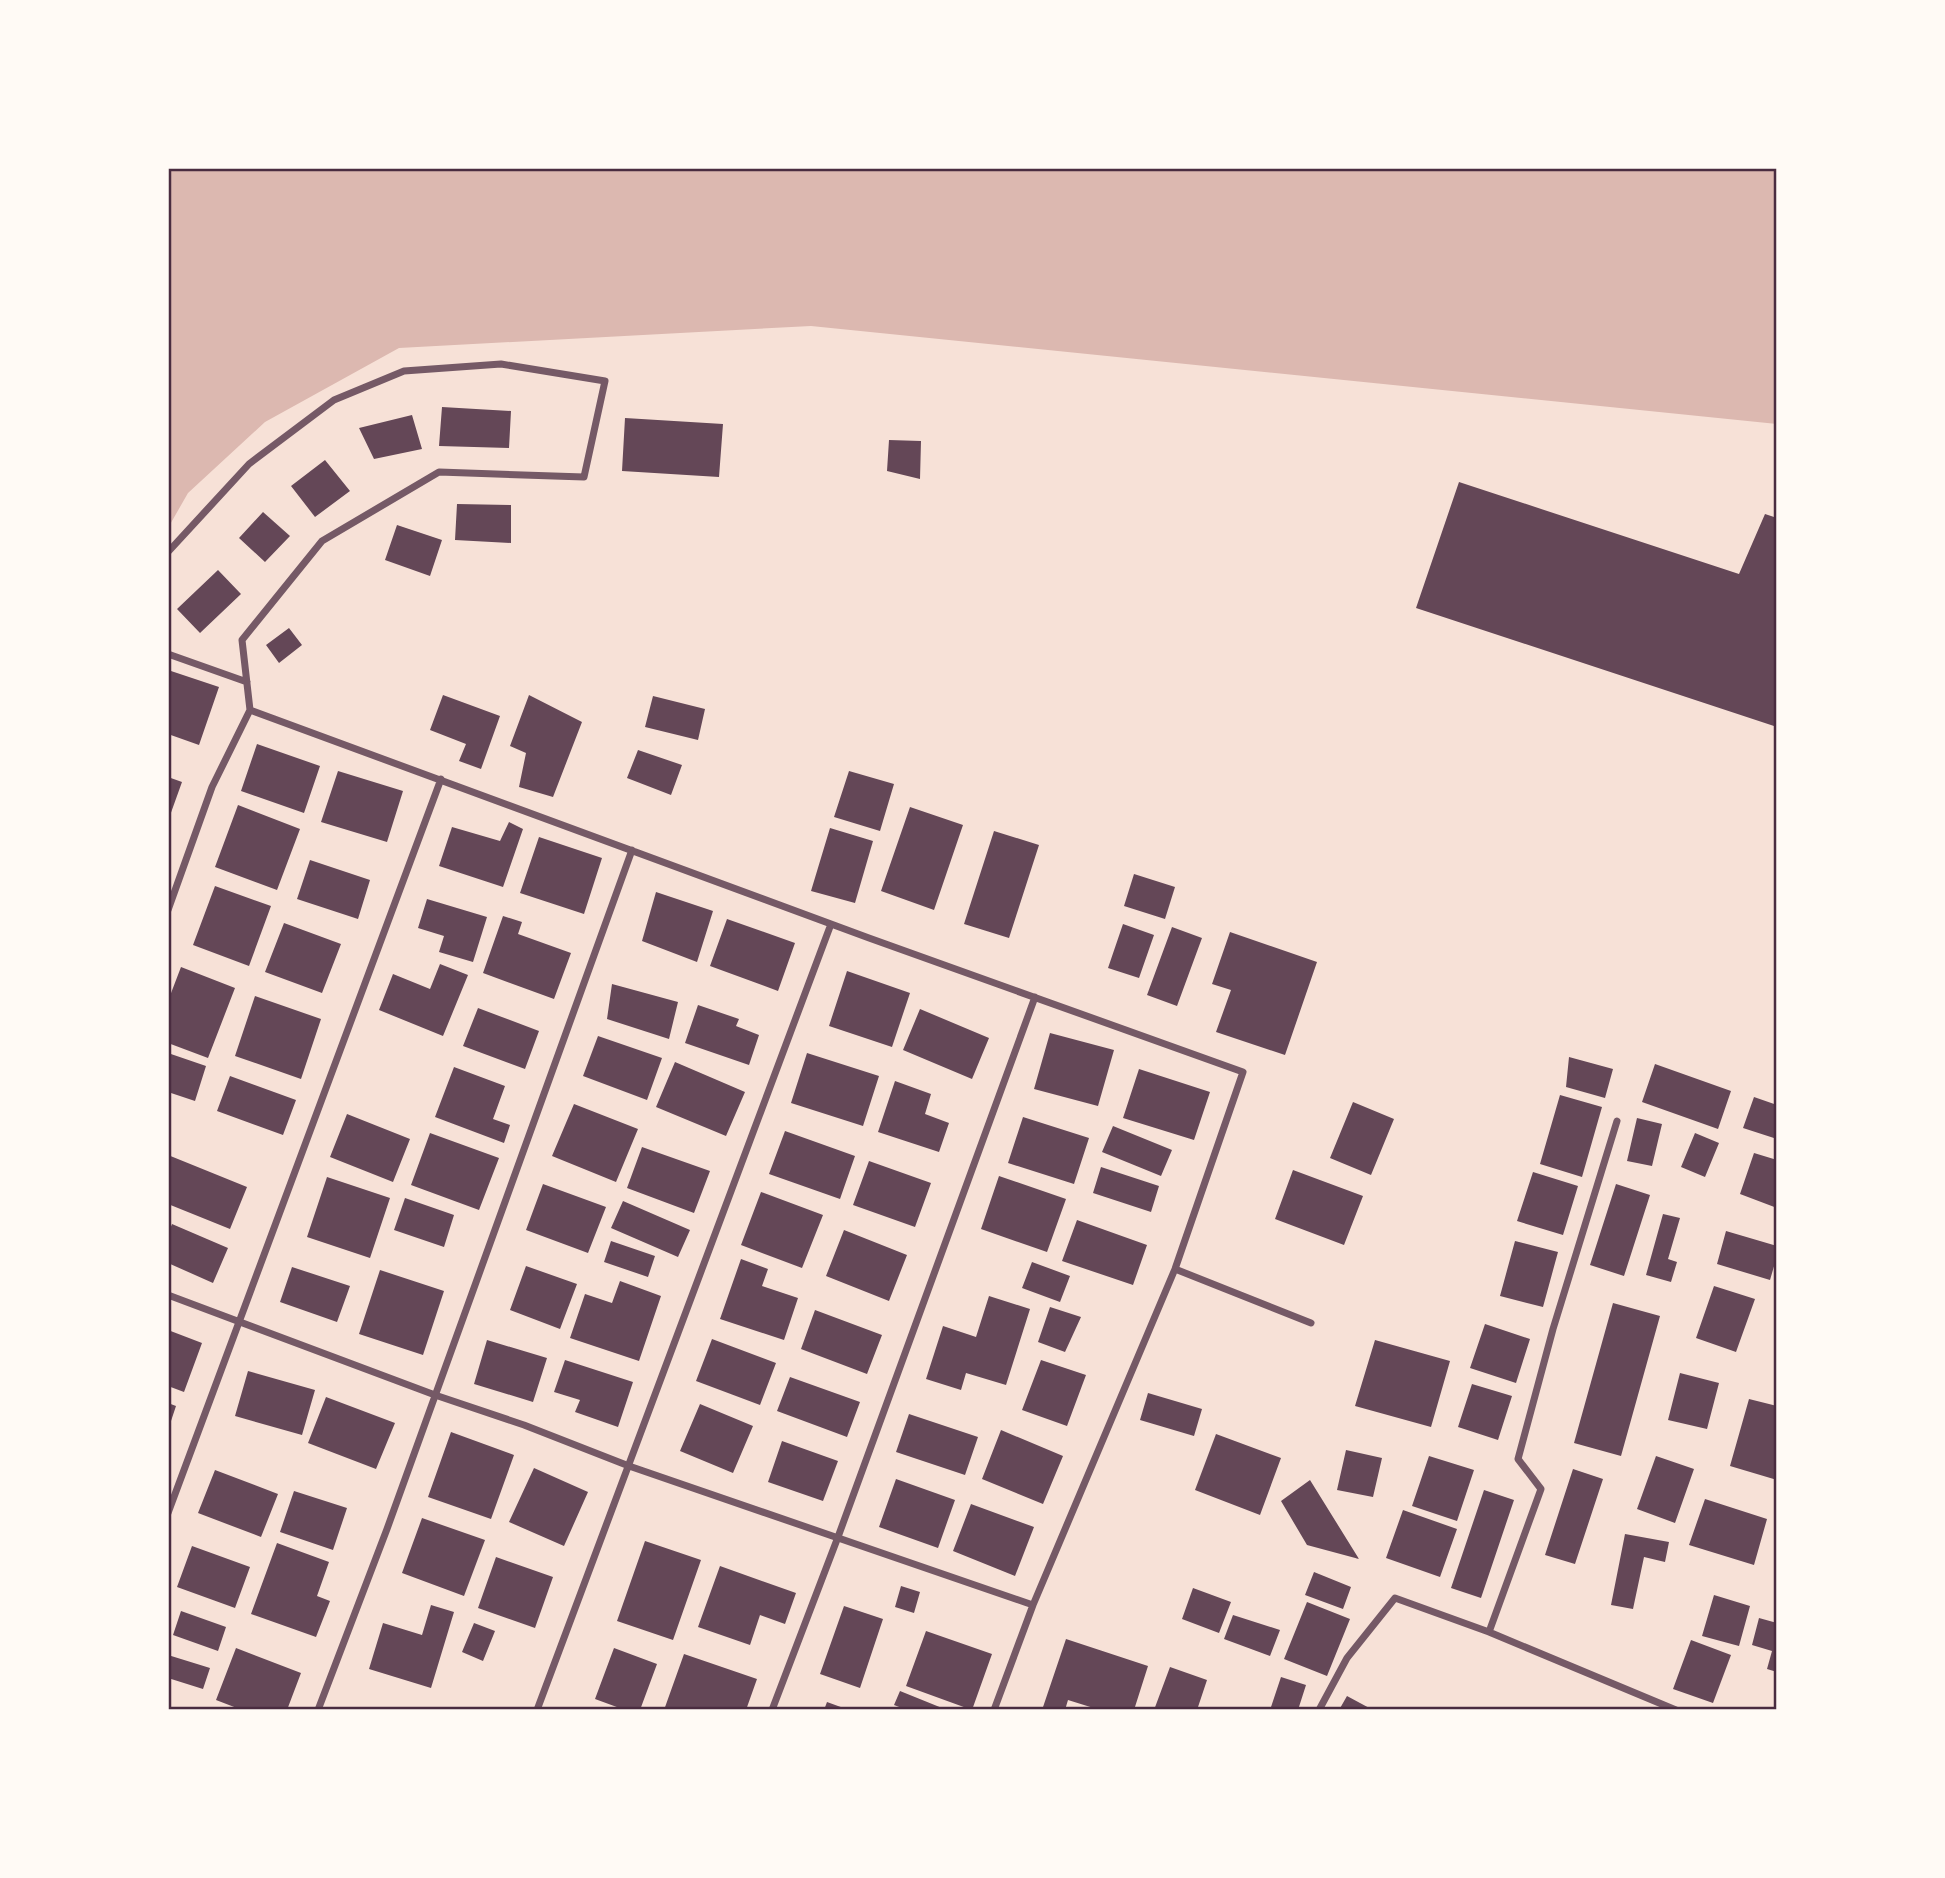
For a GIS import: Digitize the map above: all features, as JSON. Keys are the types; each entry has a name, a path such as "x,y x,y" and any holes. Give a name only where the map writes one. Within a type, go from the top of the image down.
{"street":[{"path":"168,552 249,464 334,400 404,370 501,364 605,381 584,477 439,472 322,541 242,640 250,710 212,787 168,910"},
{"path":"168,653 247,682"},
{"path":"250,710 1243,1072 1175,1269 1033,1605 994,1710"},
{"path":"168,1513 441,779"},
{"path":"318,1710 632,850"},
{"path":"537,1710 831,923"},
{"path":"772,1710 1035,997"},
{"path":"1489,1632 1541,1489 1518,1459 1553,1329 1617,1121"},
{"path":"1175,1269 1311,1323"},
{"path":"168,1295 629,1466 1033,1605"},
{"path":"1319,1710 1347,1658 1395,1598 1489,1632 1676,1710"}],"shaded area":[{"path":"168,168 1777,168 1777,424 811,326 399,348 265,422 188,493 168,528"}],"building":[{"path":"442,407 511,411 509,448 439,446"},
{"path":"412,415 422,449 374,459 359,428"},
{"path":"625,418 723,424 719,477 622,471"},
{"path":"889,440 921,441 920,479 887,471"},
{"path":"325,460 350,491 315,517 291,486"},
{"path":"1459,482 1739,574 1765,514 1777,518 1777,727 1416,608"},
{"path":"457,504 511,505 511,543 455,540"},
{"path":"263,512 290,536 265,562 239,538"},
{"path":"397,525 442,540 430,576 385,560"},
{"path":"218,570 241,594 200,633 177,609"},
{"path":"289,628 302,645 279,663 266,645"},
{"path":"168,670 219,687 199,745 168,734"},
{"path":"443,695 500,716 481,769 459,761 466,744 430,730"},
{"path":"529,695 582,722 553,797 519,787 526,753 510,746"},
{"path":"653,696 705,709 698,740 645,727"},
{"path":"257,744 320,766 304,813 241,791"},
{"path":"638,750 682,765 671,795 627,778"},
{"path":"338,771 403,791 387,842 321,822"},
{"path":"849,771 894,784 880,831 834,817"},
{"path":"168,777 182,782 168,821"},
{"path":"238,805 300,829 277,890 215,867"},
{"path":"910,807 963,825 934,910 881,891"},
{"path":"509,822 523,829 503,887 439,866 452,827 500,841"},
{"path":"830,828 873,841 855,903 811,891"},
{"path":"994,831 1039,845 1009,938 964,924"},
{"path":"539,837 602,858 584,914 520,893"},
{"path":"310,860 370,880 358,919 297,899"},
{"path":"1134,874 1175,887 1165,919 1124,906"},
{"path":"215,886 271,906 249,966 193,945"},
{"path":"656,892 713,911 697,962 642,941"},
{"path":"427,899 487,917 473,962 439,952 444,936 418,928"},
{"path":"503,916 522,922 518,934 571,953 554,999 483,973"},
{"path":"727,919 795,943 778,991 710,966"},
{"path":"284,923 341,944 322,993 265,972"},
{"path":"1123,924 1154,935 1139,978 1108,968"},
{"path":"1172,927 1202,938 1177,1006 1147,995"},
{"path":"1230,932 1317,962 1285,1055 1216,1032 1231,990 1212,984"},
{"path":"440,964 468,975 443,1036 379,1010 393,974 430,989"},
{"path":"181,967 235,988 208,1058 168,1043 168,1001"},
{"path":"847,971 910,993 892,1047 829,1026"},
{"path":"612,984 678,1002 669,1039 607,1019"},
{"path":"255,996 321,1019 301,1079 235,1056"},
{"path":"698,1005 739,1019 736,1026 759,1035 749,1065 685,1043"},
{"path":"478,1008 539,1031 525,1069 463,1046"},
{"path":"920,1009 989,1038 972,1079 903,1050"},
{"path":"1050,1033 1114,1050 1098,1106 1034,1089"},
{"path":"598,1036 662,1058 647,1100 583,1076"},
{"path":"168,1053 206,1066 195,1101 168,1092"},
{"path":"807,1053 879,1076 863,1126 791,1103"},
{"path":"1569,1057 1613,1069 1605,1098 1566,1087"},
{"path":"675,1062 745,1092 726,1136 656,1107"},
{"path":"1655,1064 1731,1091 1718,1129 1642,1102"},
{"path":"454,1067 505,1086 493,1119 510,1125 504,1143 435,1117"},
{"path":"1139,1069 1210,1092 1194,1140 1123,1118"},
{"path":"230,1076 296,1100 283,1135 217,1111"},
{"path":"895,1081 931,1094 925,1114 949,1123 939,1152 878,1132"},
{"path":"1560,1095 1602,1107 1582,1177 1540,1164"},
{"path":"1754,1097 1777,1105 1777,1139 1743,1128"},
{"path":"1353,1102 1394,1119 1371,1175 1330,1158"},
{"path":"574,1104 638,1129 616,1182 552,1156"},
{"path":"347,1114 410,1139 393,1182 330,1157"},
{"path":"1023,1117 1089,1138 1074,1184 1008,1163"},
{"path":"1637,1118 1662,1124 1652,1166 1627,1161"},
{"path":"1113,1126 1172,1150 1161,1176 1102,1152"},
{"path":"785,1131 855,1156 840,1199 769,1174"},
{"path":"430,1133 499,1158 479,1210 411,1185"},
{"path":"1695,1133 1719,1143 1705,1177 1681,1167"},
{"path":"642,1147 710,1171 694,1213 627,1188"},
{"path":"1754,1153 1777,1160 1777,1208 1740,1194"},
{"path":"168,1155 247,1187 230,1229 168,1204"},
{"path":"869,1161 931,1183 915,1227 853,1205"},
{"path":"1101,1167 1159,1186 1151,1212 1093,1193"},
{"path":"1293,1170 1363,1196 1344,1245 1275,1219"},
{"path":"1533,1172 1578,1186 1563,1235 1517,1221"},
{"path":"999,1176 1066,1199 1047,1252 981,1229"},
{"path":"327,1177 390,1198 370,1258 307,1237"},
{"path":"543,1184 606,1207 588,1253 526,1230"},
{"path":"1616,1184 1650,1195 1624,1276 1590,1265"},
{"path":"761,1192 823,1215 802,1268 741,1245"},
{"path":"405,1198 454,1215 444,1247 394,1230"},
{"path":"623,1201 690,1230 678,1257 611,1228"},
{"path":"1663,1214 1680,1218 1668,1259 1677,1262 1671,1282 1646,1275"},
{"path":"1077,1220 1147,1245 1133,1285 1062,1261"},
{"path":"172,1224 228,1248 213,1283 168,1263 168,1234"},
{"path":"844,1230 907,1255 889,1301 826,1276"},
{"path":"1726,1231 1777,1246 1770,1280 1717,1264"},
{"path":"611,1241 655,1256 648,1277 604,1262"},
{"path":"1515,1241 1558,1252 1543,1307 1500,1296"},
{"path":"741,1259 768,1269 762,1286 798,1298 784,1340 720,1319"},
{"path":"1032,1262 1070,1276 1060,1302 1022,1288"},
{"path":"526,1266 577,1284 560,1329 510,1310"},
{"path":"292,1267 350,1286 337,1322 280,1302"},
{"path":"380,1270 444,1291 423,1355 359,1334"},
{"path":"620,1281 661,1296 639,1361 570,1338 585,1294 612,1303"},
{"path":"1714,1286 1755,1299 1736,1352 1696,1338"},
{"path":"989,1296 1030,1309 1006,1385 966,1373 961,1390 926,1379 943,1326 976,1337"},
{"path":"1613,1303 1660,1316 1621,1456 1574,1443"},
{"path":"1050,1307 1081,1317 1065,1352 1038,1342"},
{"path":"815,1310 882,1335 867,1374 801,1349"},
{"path":"1485,1324 1530,1339 1516,1383 1470,1368"},
{"path":"168,1330 202,1343 184,1392 168,1386"},
{"path":"712,1339 776,1363 760,1405 696,1381"},
{"path":"487,1340 547,1358 533,1402 474,1384"},
{"path":"1375,1340 1450,1361 1431,1427 1355,1406"},
{"path":"565,1360 633,1382 618,1427 575,1412 580,1400 554,1392"},
{"path":"1041,1360 1086,1375 1067,1426 1022,1410"},
{"path":"248,1371 315,1390 302,1435 235,1416"},
{"path":"1680,1373 1719,1383 1707,1429 1668,1420"},
{"path":"790,1377 860,1402 847,1437 777,1411"},
{"path":"1472,1384 1512,1396 1498,1440 1458,1427"},
{"path":"1148,1393 1202,1409 1194,1436 1140,1420"},
{"path":"326,1397 395,1423 376,1469 308,1443"},
{"path":"1749,1399 1777,1406 1777,1480 1730,1466"},
{"path":"168,1403 176,1406 168,1430"},
{"path":"700,1404 753,1426 733,1473 680,1451"},
{"path":"909,1414 978,1437 965,1475 896,1452"},
{"path":"1001,1430 1063,1456 1043,1504 982,1479"},
{"path":"451,1432 514,1455 491,1519 428,1497"},
{"path":"1216,1434 1281,1458 1260,1515 1195,1490"},
{"path":"782,1441 838,1461 823,1501 768,1482"},
{"path":"1346,1450 1382,1458 1373,1497 1337,1490"},
{"path":"1429,1456 1474,1470 1457,1521 1412,1506"},
{"path":"1656,1456 1694,1469 1675,1523 1637,1509"},
{"path":"534,1468 588,1492 564,1546 509,1522"},
{"path":"1573,1469 1603,1479 1575,1564 1545,1555"},
{"path":"215,1470 278,1494 261,1537 198,1513"},
{"path":"896,1479 955,1500 938,1548 879,1527"},
{"path":"1310,1480 1359,1559 1307,1545 1281,1501"},
{"path":"1484,1490 1514,1500 1481,1598 1451,1588"},
{"path":"294,1491 347,1508 333,1550 280,1532"},
{"path":"1705,1499 1767,1519 1754,1565 1689,1545"},
{"path":"971,1504 1034,1527 1015,1576 953,1551"},
{"path":"1403,1510 1457,1529 1440,1577 1386,1558"},
{"path":"422,1518 485,1540 464,1596 402,1573"},
{"path":"1625,1534 1669,1542 1665,1562 1644,1557 1633,1609 1611,1605"},
{"path":"645,1541 701,1560 673,1640 617,1621"},
{"path":"277,1543 329,1562 317,1596 330,1601 316,1637 251,1614"},
{"path":"192,1546 250,1567 235,1608 177,1587"},
{"path":"496,1557 553,1577 535,1628 478,1608"},
{"path":"720,1566 796,1593 785,1624 760,1615 750,1645 698,1627"},
{"path":"1314,1572 1351,1587 1343,1609 1305,1595"},
{"path":"901,1586 920,1592 914,1613 895,1607"},
{"path":"1193,1588 1231,1602 1219,1633 1182,1619"},
{"path":"1714,1595 1750,1606 1739,1646 1702,1636"},
{"path":"1307,1602 1350,1619 1327,1676 1284,1659"},
{"path":"431,1605 454,1612 431,1688 369,1669 383,1623 422,1635"},
{"path":"844,1606 883,1619 860,1688 820,1674"},
{"path":"181,1611 226,1627 218,1651 173,1635"},
{"path":"1233,1615 1280,1630 1270,1656 1224,1639"},
{"path":"1759,1618 1777,1623 1777,1672 1767,1669 1772,1651 1752,1645"},
{"path":"474,1623 495,1631 483,1661 462,1652"},
{"path":"926,1631 992,1654 972,1710 906,1686"},
{"path":"1066,1639 1148,1666 1134,1710 1100,1710 1068,1700 1065,1710 1042,1710"},
{"path":"1691,1640 1731,1655 1713,1703 1673,1689"},
{"path":"236,1648 301,1673 287,1710 242,1710 216,1700"},
{"path":"614,1648 657,1664 640,1710 625,1710 595,1699"},
{"path":"684,1654 757,1679 746,1710 664,1710"},
{"path":"168,1655 210,1668 203,1689 168,1678"},
{"path":"1170,1667 1207,1680 1197,1710 1154,1710"},
{"path":"1281,1677 1306,1685 1298,1710 1270,1710"},
{"path":"900,1691 947,1710 907,1710 894,1705"},
{"path":"1347,1696 1373,1710 1339,1710"},
{"path":"827,1702 849,1710 824,1710"}]}
